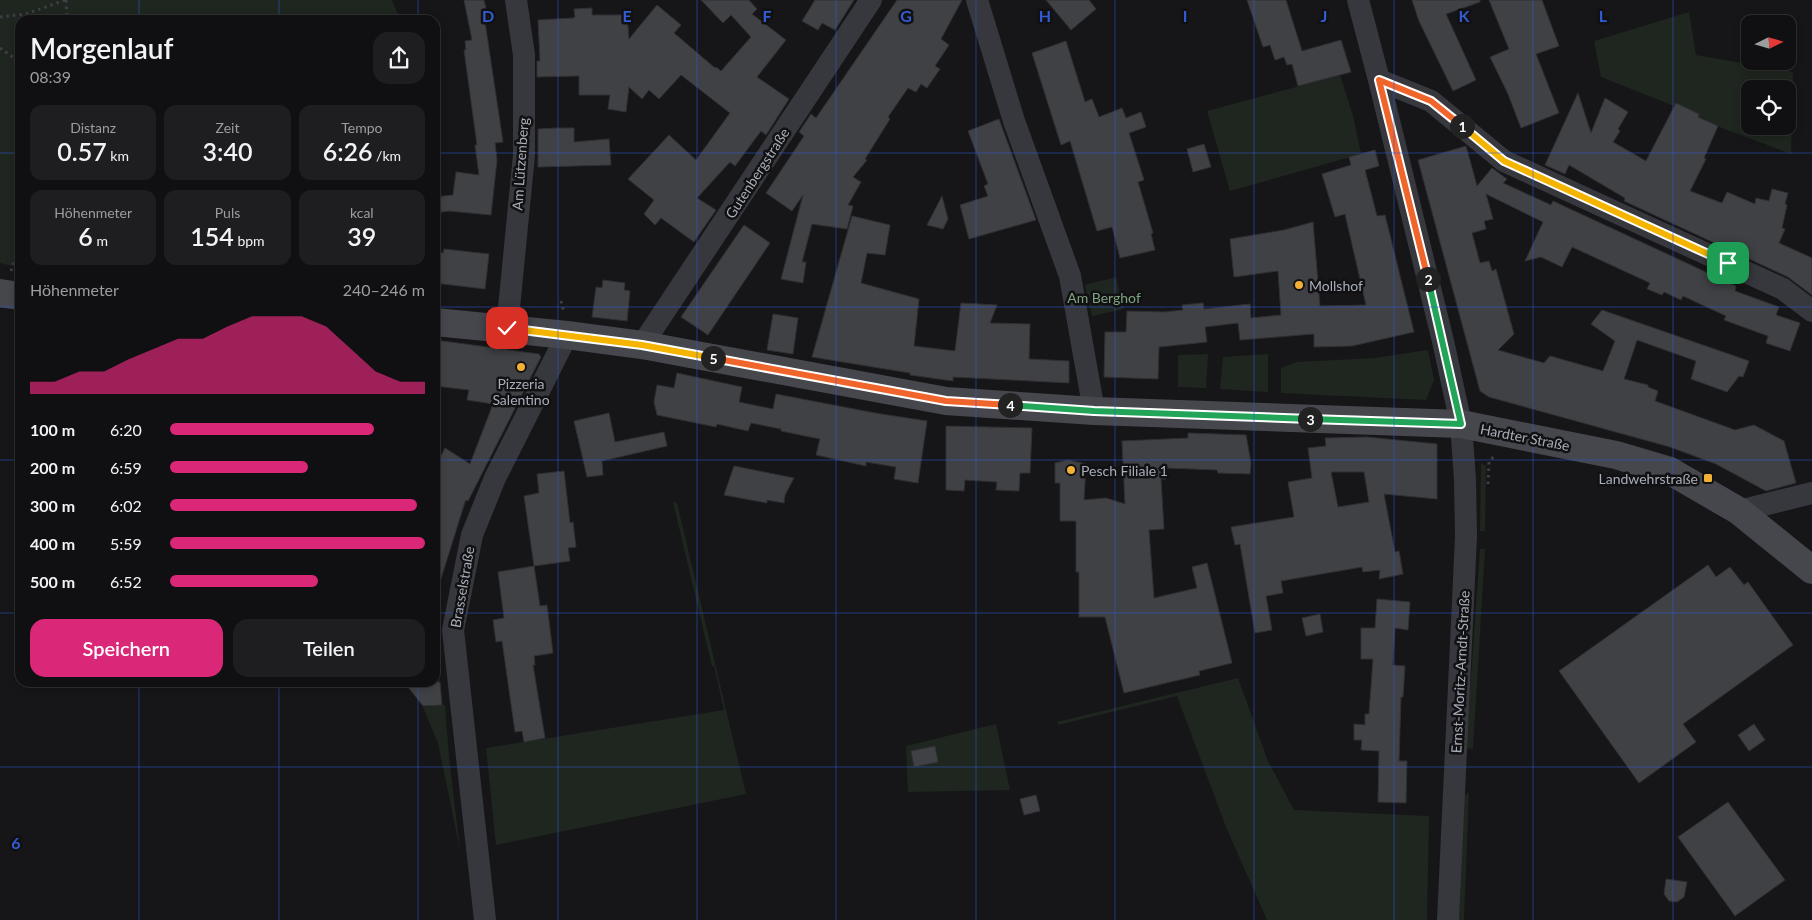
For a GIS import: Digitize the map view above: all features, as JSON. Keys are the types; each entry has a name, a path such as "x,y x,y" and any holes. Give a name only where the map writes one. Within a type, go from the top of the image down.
{"main road":[{"path":"0,293 15,295"},
{"name":"Hardter Straße","path":"440,322 507,328 642,345 946,401 1094,411 1461,424 1607,453 1670,471 1739,511 1812,570"}],"street":[{"name":"Am Lützenberg","path":"507,328 524,155 524,55 516,0"},
{"name":"Gutenbergstraße","path":"642,345 871,0"},
{"path":"977,0 1014,121 1070,276 1094,411"},
{"path":"1358,0 1443,341 1461,424"},
{"path":"1379,80 1431,101 1504,161 1784,289 1812,311"},
{"name":"Brasselstraße","path":"485,920 453,630 472,535 495,478 568,335"},
{"name":"Ernst-Moritz-Arndt-Straße","path":"1448,920 1466,537 1465,480 1461,424"},
{"path":"1739,511 1812,493"}],"path":[{"path":"17,15 26,14 65,0 67,15"},
{"path":"0,17 15,15"},
{"path":"0,48 15,58"}],"green space":[{"path":"0,0 392,0 398,15 15,15 15,267 0,263"},
{"path":"1689,12 1696,55 1741,63 1741,70 1782,70 1793,72 1793,80 1741,80 1741,135 1791,135 1791,154 1722,128 1676,103 1674,106 1601,77 1594,41"},
{"path":"1340,75 1353,116 1361,154 1230,191 1207,111"},
{"name":"Am Berghof","path":"1116,277 1124,309 1092,316 1085,285"},
{"path":"1428,350 1434,380 1426,400 1281,393 1281,368 1297,362 1374,358"},
{"path":"1208,354 1206,388 1178,387 1178,355"},
{"path":"1268,354 1268,392 1220,389 1223,357"},
{"path":"1481,463 1486,466 1485,531 1480,531"},
{"path":"673,502 677,503 746,794 496,845 486,748 724,710"},
{"path":"1480,549 1485,549 1473,749 1466,748"},
{"path":"1238,678 1268,761 1294,810 1429,816 1427,920 1267,920 1226,827 1177,696 1058,725 1057,722"},
{"path":"445,705 460,850 438,743 423,707"},
{"path":"996,724 1010,790 908,792 906,746"},
{"path":"1469,793 1464,920 1458,920 1464,796"}],"building":[{"path":"464,0 484,0 489,21 485,22 503,142 495,143 497,160 491,215 449,211 440,212 440,196 453,195 456,172 479,175 475,145 477,145 464,50 466,50 465,41 472,40"},
{"path":"701,0 749,0 757,9 752,14 786,40 757,77 789,99 766,135 761,131 735,166 730,162 697,198 716,210 694,242 661,218 655,225 644,214 654,200 628,179 669,135 696,160 730,113 681,75 659,99 649,90 642,99 629,87 626,112 608,109 610,95 579,95 579,76 537,77 537,61 540,61 538,20 573,18 575,17 574,9 592,8 592,15 627,15 629,39 657,5 681,25 674,33 721,71 751,37 731,15 723,23"},
{"path":"815,0 854,0 835,30 822,23 818,30 802,21"},
{"path":"897,0 962,0 941,39 949,45 935,66 940,69 927,88 921,84 916,92 908,88 888,117 890,119 865,159 867,160 853,177 861,182 848,205 853,206 847,229 812,224 802,262 806,262 803,283 781,279 803,195 792,211 766,193 804,136 799,132 811,114 816,118"},
{"path":"1046,0 1089,0 1096,9 1071,30"},
{"path":"1247,0 1286,0 1302,51 1341,40 1351,72 1298,86 1292,64 1287,65 1284,57 1275,60 1270,45 1263,47"},
{"path":"1412,0 1480,0 1480,2 1446,14 1476,80 1453,91 1419,21"},
{"path":"1489,0 1542,0 1559,46 1536,54 1559,113 1521,128 1508,94 1490,57 1509,49"},
{"path":"1066,41 1085,102 1092,99 1099,117 1122,108 1126,118 1141,112 1146,127 1129,133 1144,180 1138,182 1153,233 1151,234 1155,250 1120,258 1112,227 1097,231 1070,141 1061,145 1032,53"},
{"path":"1578,93 1591,133 1605,98 1628,112 1613,142 1646,161 1676,103 1699,114 1698,117 1718,126 1704,158 1706,159 1690,191 1722,203 1727,192 1755,204 1756,198 1769,201 1772,189 1788,193 1782,228 1785,229 1779,243 1812,258 1812,295 1788,277 1624,201 1625,198 1569,165 1565,174 1545,165"},
{"path":"999,119 1036,220 969,239 960,205 988,196 984,186 988,184 968,131"},
{"path":"574,128 574,142 609,139 611,165 538,167 538,129"},
{"path":"1204,144 1211,167 1193,172 1187,149"},
{"path":"1466,146 1477,186 1492,168 1507,179 1503,183 1551,205 1553,201 1736,286 1735,291 1779,307 1776,315 1800,323 1790,351 1766,343 1768,336 1724,320 1726,316 1683,296 1681,300 1664,292 1662,295 1647,289 1650,283 1572,247 1562,267 1541,257 1525,261 1543,222 1486,194 1493,219 1484,221 1486,229 1472,233 1480,263 1489,261 1492,271 1496,269 1514,334 1498,350 1544,363 1550,356 1603,371 1615,341 1591,324 1602,310 1749,361 1743,377 1739,376 1727,392 1691,379 1696,361 1637,340 1624,379 1648,385 1648,387 1658,391 1655,401 1735,430 1754,425 1784,441 1796,483 1766,491 1716,464 1670,447 1489,397 1480,391 1418,160"},
{"path":"1375,150 1379,166 1365,170 1377,216 1385,215 1414,332 1352,346 1314,347 1314,334 1240,340 1238,323 1205,327 1207,342 1159,347 1158,379 1104,377 1105,332 1126,332 1127,311 1164,312 1183,310 1182,305 1203,303 1204,309 1250,304 1251,318 1281,315 1278,271 1234,277 1230,239 1284,230 1313,222 1320,306 1366,305 1345,214 1335,217 1322,174 1351,165 1349,157"},
{"path":"942,196 948,219 943,229 927,225"},
{"path":"852,216 890,225 885,255 867,253 861,283 919,299 914,346 955,351 961,303 997,305 990,323 1030,324 1029,359 1069,361 1069,383 953,377 953,381 812,357"},
{"path":"744,225 770,243 708,335 681,317"},
{"path":"444,249 489,254 485,289 440,284 440,253 443,253"},
{"path":"603,280 625,283 624,290 630,291 627,321 592,317 596,287 602,288"},
{"path":"773,314 798,318 793,354 767,350"},
{"path":"440,341 539,354 541,357 468,501 466,500 465,502 440,582 440,458 445,448 470,464 493,404 467,400 469,390 440,387"},
{"path":"677,373 742,387 739,402 773,409 776,394 927,421 918,483 894,479 896,467 866,462 866,466 816,455 820,439 751,423 748,431 717,424 716,427 657,415 654,402 657,385 674,388"},
{"path":"609,413 615,442 664,432 667,446 602,461 603,475 587,477 574,421"},
{"path":"946,426 1032,428 1030,473 1020,473 1019,491 996,490 997,482 965,480 964,491 946,490"},
{"path":"1188,433 1246,435 1251,463 1250,474 1218,473 1217,470 1167,468 1166,479 1161,479 1164,529 1149,530 1154,598 1197,588 1192,567 1207,563 1232,663 1199,671 1200,675 1124,693 1105,617 1079,617 1079,572 1076,572 1076,521 1060,521 1060,483 1055,483 1055,463 1068,460 1086,464 1084,500 1106,498 1125,504 1122,441 1188,438"},
{"path":"1367,437 1437,444 1437,499 1384,494 1395,552 1399,551 1403,574 1379,579 1380,570 1363,572 1362,567 1281,581 1283,593 1266,596 1272,630 1255,633 1240,544 1235,545 1231,527 1294,517 1288,482 1312,478 1308,448 1326,446 1325,438","holes":["1331,472 1364,472 1369,502 1338,507"]},
{"path":"734,466 794,478 785,495 784,503 767,500 767,503 724,495"},
{"path":"564,471 570,523 573,522 576,547 568,548 570,561 534,566 524,496 539,493 537,474"},
{"path":"1708,565 1716,577 1730,567 1744,585 1748,582 1793,645 1683,724 1696,742 1639,783 1559,671"},
{"path":"534,566 540,606 547,605 553,653 534,656 535,665 533,665 545,738 524,742 522,731 515,732 502,641 496,642 493,620 504,618 498,572"},
{"path":"1377,599 1410,602 1408,630 1395,628 1393,665 1405,666 1403,697 1401,697 1399,761 1407,761 1406,803 1378,802 1379,751 1361,750 1362,740 1354,740 1354,724 1365,725 1365,714 1369,714 1373,659 1361,659 1361,628 1375,628"},
{"path":"1320,614 1323,632 1306,636 1302,618"},
{"path":"440,682 442,705 423,706 408,687 440,687"},
{"path":"1754,724 1765,740 1749,751 1738,735"},
{"path":"935,746 938,762 914,767 911,751"},
{"path":"1036,795 1040,811 1024,815 1020,799"},
{"path":"1728,802 1785,880 1735,916 1678,837"},
{"path":"1666,879 1687,882 1684,897 1677,902 1669,901 1664,894"}],"place":[{"name":"Mollshof","path":"1299,285"},
{"name":"Pizzeria Salentino","path":"521,367"},
{"name":"Pesch Filiale 1","path":"1071,470"},
{"name":"Landwehrstraße","path":"1708,478"}],"route":[{"path":"507,328 642,345 946,401 1094,411 1461,424 1443,341 1379,80 1431,101 1504,161 1728,263"}]}
